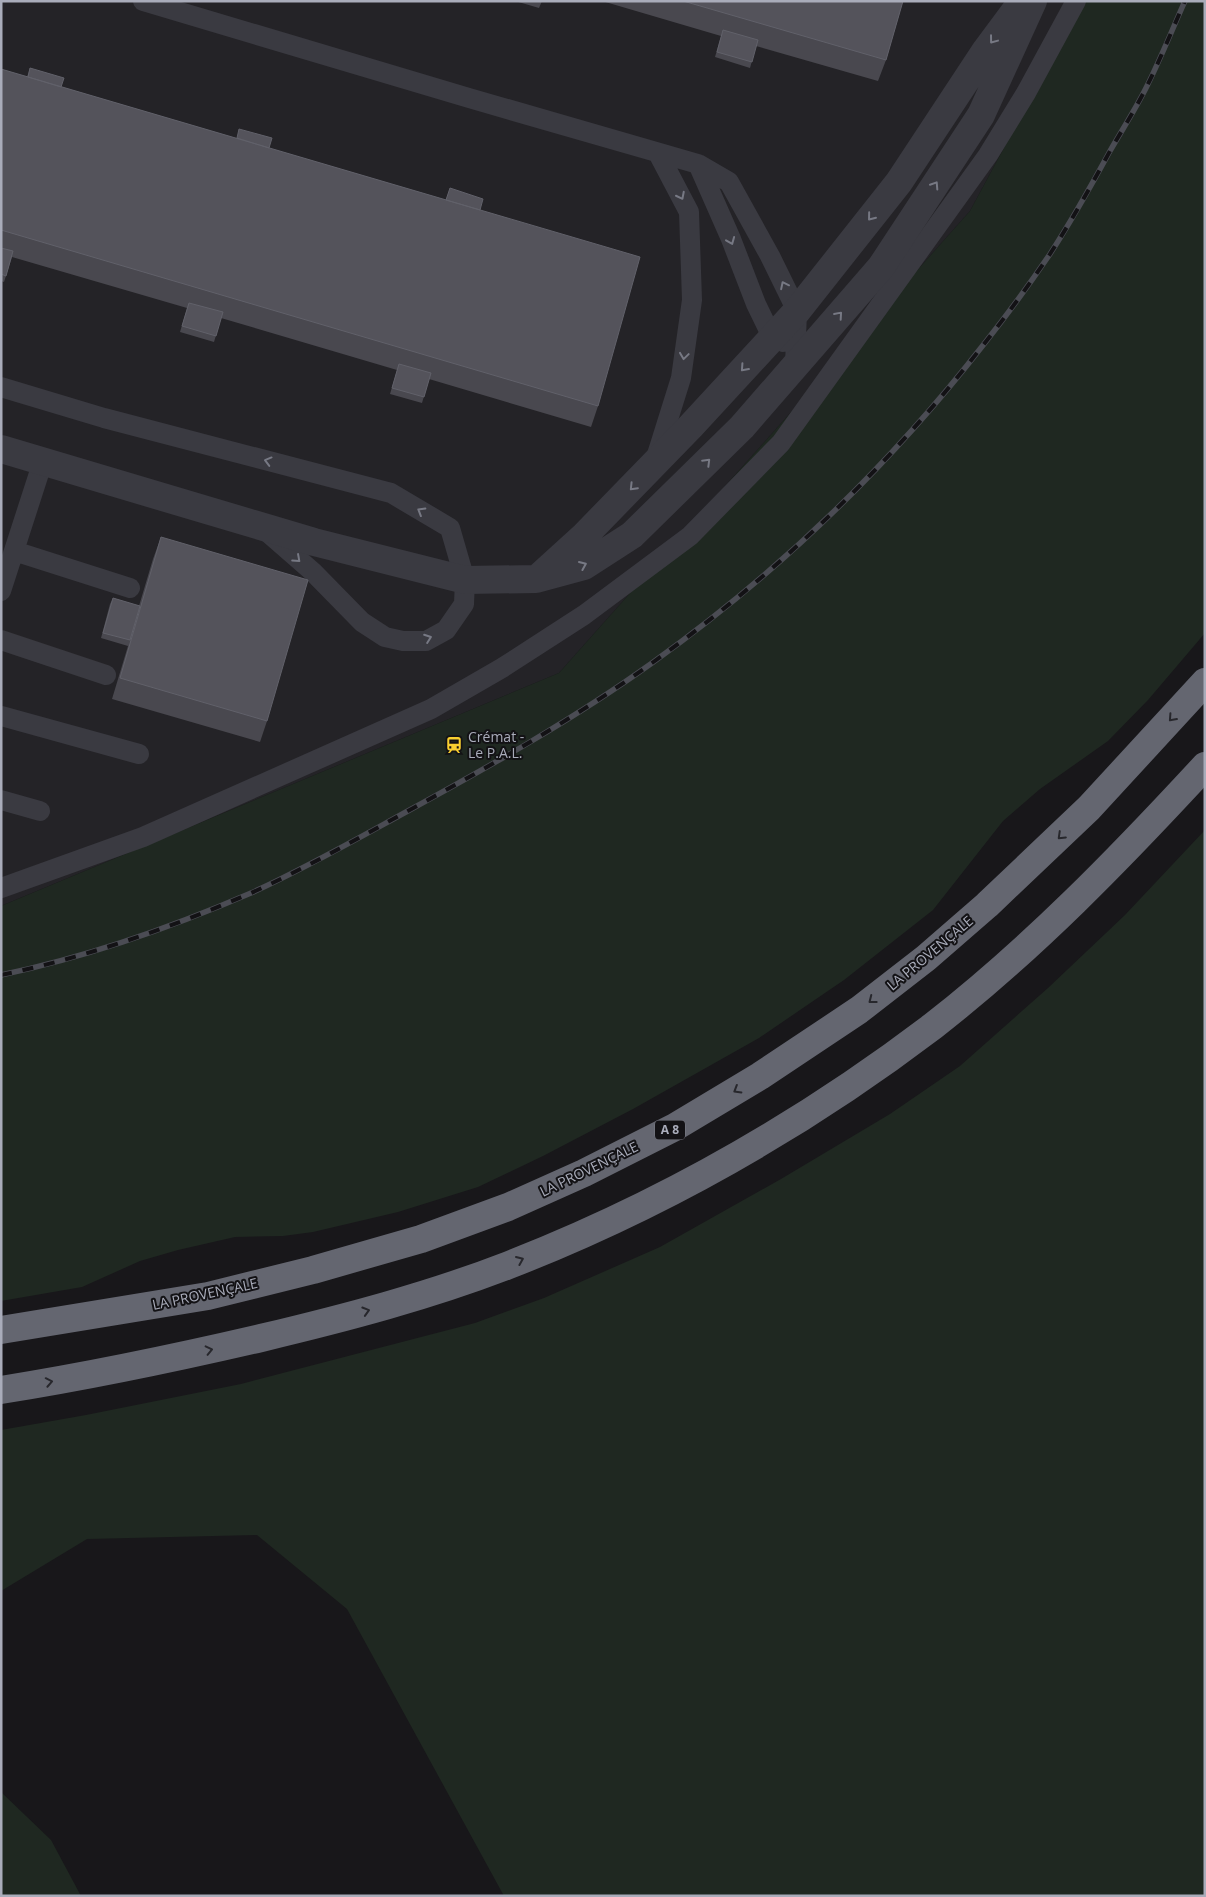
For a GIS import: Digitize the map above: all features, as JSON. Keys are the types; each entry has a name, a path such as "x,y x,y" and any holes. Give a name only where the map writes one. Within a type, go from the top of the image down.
{"highway":[{"name":"LA PROVENÇALE","path":"1,1330 208,1296 312,1270 421,1239 508,1207 584,1173 676,1127 760,1076 859,1010 926,958 987,905 1089,808 1205,682"},
{"path":"1,1390 178,1358 350,1316 441,1289 508,1265 654,1200 748,1149 841,1091 934,1025 1020,953 1116,861 1205,766"}],"street":[{"path":"1,449 323,544 465,580 536,579 584,566 632,535 742,427 793,350 797,310 900,182 986,50 1022,1"},
{"path":"536,579 585,535 654,465 793,350 881,267 981,115 1033,1"}],"lane":[{"path":"143,1 459,96 698,164 729,182 797,310"},
{"path":"1,888 143,838 431,710 502,668 584,615 690,536 781,444 988,155 1026,93 1076,1"},
{"path":"654,465 681,378 692,300 689,212 658,153"},
{"path":"698,164 731,239 756,304 793,350"},
{"path":"1,388 104,418 391,493 450,528 465,580 464,604 446,630 426,641 403,641 385,637 362,622 312,572 261,526"},
{"path":"1,591 43,461"},
{"path":"14,551 130,588"},
{"path":"1,640 106,675"},
{"path":"1,716 139,754"},
{"path":"1,800 40,811"}],"shaded area":[{"path":"1,1 1083,1 970,211 559,673 1,906"},
{"path":"1083,1 1205,1 1205,633 1148,700 1108,741 1040,789 1003,821 933,910 844,980 759,1038 633,1109 543,1156 478,1187 398,1212 313,1232 283,1236 235,1237 140,1261 82,1287 1,1301 1,906 559,673 970,211"},
{"path":"1205,830 1205,1896 504,1896 347,1609 257,1535 87,1539 1,1591 1,1430 241,1384 475,1323 544,1298 660,1247 781,1179 890,1114 960,1066 1048,988 1125,915"},
{"path":"1,1792 51,1840 81,1896 1,1896"}],"building":[{"path":"683,1 903,1 886,60"},
{"path":"723,30 758,40 752,62 717,52"},
{"path":"30,68 64,78 61,87 28,77"},
{"path":"1,69 640,257 598,406 1,230"},
{"path":"239,129 272,138 269,148 237,138"},
{"path":"450,188 483,199 480,210 446,200"},
{"path":"1,248 13,251 6,276 1,274"},
{"path":"189,303 223,312 216,336 182,326"},
{"path":"399,364 431,373 424,397 392,388"},
{"path":"161,537 308,580 267,721 120,678"},
{"path":"113,598 140,606 130,640 103,633"}],"railway":[{"path":"1,975 65,960 159,930 271,884 349,844 562,723 652,663 744,592 830,516 910,433 948,389 1009,311 1034,277 1081,203 1146,88 1185,1"}],"place":[{"name":"Crémat - Le P.A.L.","path":"454,745"}]}
